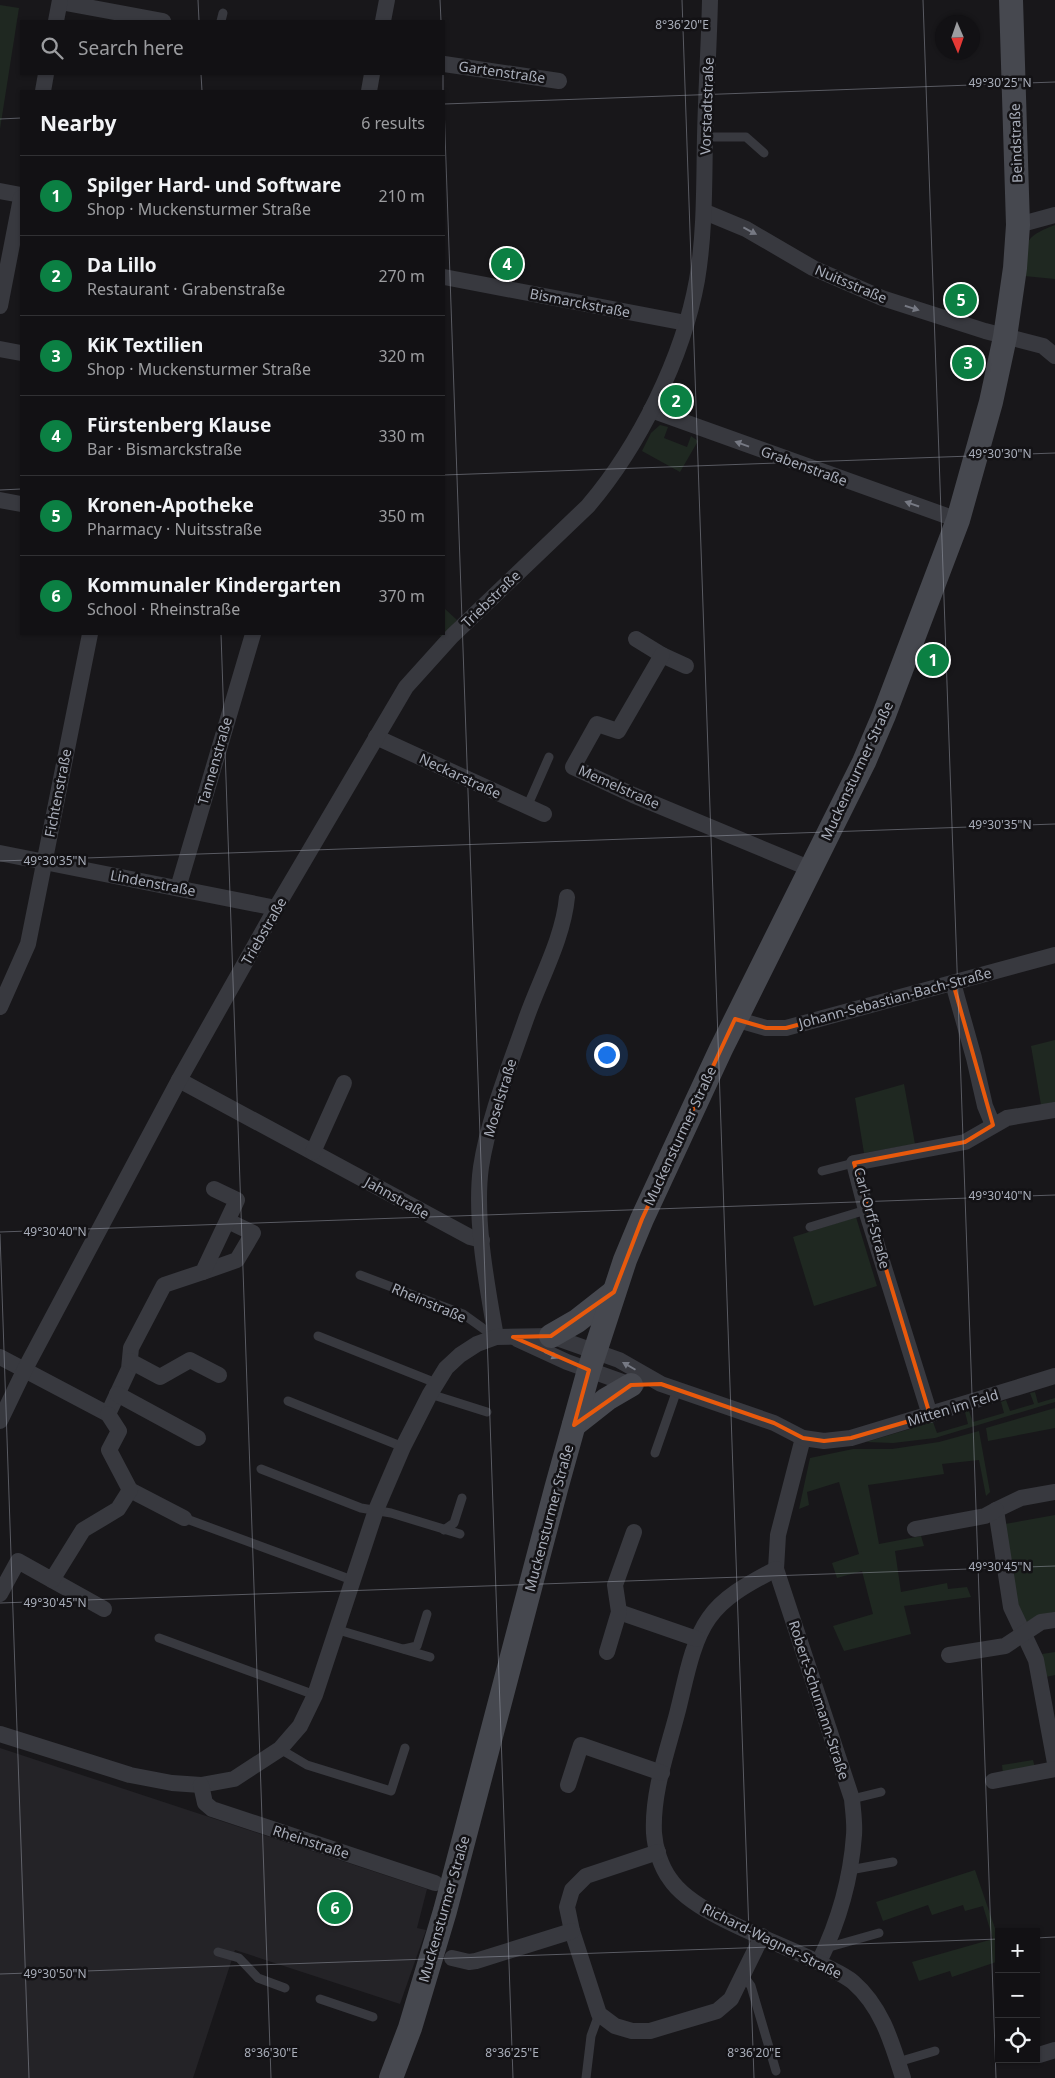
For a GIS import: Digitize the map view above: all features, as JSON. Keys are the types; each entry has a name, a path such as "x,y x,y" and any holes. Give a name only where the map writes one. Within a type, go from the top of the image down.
{"main road":[{"name":"Beindstraße","path":"1011,0 1018,225"},
{"name":"Muckensturmer Straße","path":"394,2075 445,1911 574,1425 614,1292 642,1219 735,1019 878,731 958,520 991,402 1005,337 1015,268 1018,225"},
{"path":"551,1336 577,1321 614,1292"},
{"path":"574,1425 607,1399 631,1384"}],"street":[{"path":"383,20 387,0"},
{"name":"Vorstadtstraße","path":"705,212 705,137 710,0"},
{"path":"56,20 60,1 158,20"},
{"name":"Gartenstraße","path":"445,64 559,80"},
{"path":"43,90 46,75"},
{"path":"369,90 372,75"},
{"path":"0,191 20,196"},
{"path":"0,306 20,201"},
{"name":"Triebstraße","path":"0,1421 25,1369 179,1080 276,908 406,687 428,661 588,506 603,488 631,446 651,410 686,324 697,282 705,212"},
{"name":"Nuitsstraße","path":"705,212 746,229 813,268 882,298 1005,337 1043,346 1055,356"},
{"path":"1018,225 1055,215"},
{"name":"Bismarckstraße","path":"445,277 686,324"},
{"path":"0,349 20,354"},
{"name":"Grabenstraße","path":"651,410 958,520"},
{"path":"0,500 20,504"},
{"name":"Fichtenstraße","path":"0,1007 28,944 90,635"},
{"name":"Tannenstraße","path":"178,888 253,635"},
{"path":"636,639 662,655 686,666"},
{"name":"Memelstraße","path":"662,655 618,731 597,724 573,767 633,795 811,869"},
{"name":"Neckarstraße","path":"376,737 544,814"},
{"name":"Lindenstraße","path":"0,853 276,908"},
{"name":"Moselstraße","path":"496,1337 480,1222 481,1169 491,1118 565,918 567,897"},
{"name":"Johann-Sebastian-Bach-Straße","path":"735,1019 766,1028 786,1028 1055,955"},
{"path":"953,983 985,1106 993,1125"},
{"name":"Jahnstraße","path":"179,1080 470,1237 482,1240"},
{"path":"313,1152 344,1083"},
{"name":"Carl-Orff-Straße","path":"930,1415 866,1210 854,1163 965,1142 1007,1118 1055,1110"},
{"path":"203,1272 237,1200 214,1189"},
{"path":"108,1414 129,1369 131,1348 164,1285 237,1260 253,1233 228,1221"},
{"path":"0,1734 130,1775 172,1783 201,1785 234,1779 280,1749 300,1726 315,1695 376,1510 403,1447 433,1388 446,1368 460,1355 477,1344 496,1337 551,1336 631,1384 660,1384"},
{"path":"513,1337 566,1362 619,1360 660,1384 774,1423 803,1438"},
{"path":"0,1357 108,1414 120,1431 109,1450 130,1490 184,1518"},
{"path":"130,1362 160,1378 190,1360 219,1375"},
{"name":"Mitten im Feld","path":"803,1438 824,1441 851,1438 1055,1376"},
{"path":"117,1394 198,1438"},
{"name":"Robert-Schumann-Straße","path":"803,1438 778,1535 776,1569 852,1800 854,1832 850,1870 841,1906 822,1955"},
{"path":"52,1580 83,1530 118,1509 130,1490"},
{"path":"915,1529 985,1516 1021,1498 1055,1492"},
{"path":"996,1510 1011,1607 1036,1660 1054,1754"},
{"path":"607,1652 619,1612 615,1586 634,1532"},
{"path":"0,1594 18,1561 104,1610"},
{"name":"Richard-Wagner-Straße","path":"776,1569 725,1601 709,1618 697,1639 662,1773 656,1804 654,1832 658,1852 670,1879 686,1897 704,1909 762,1936 822,1955 853,1981 873,2003 890,2036 903,2078"},
{"path":"619,1612 697,1639"},
{"path":"949,1655 1005,1646 1041,1622 1055,1620"},
{"path":"568,1785 582,1745 662,1773"},
{"path":"993,1781 1055,1769"},
{"name":"Rheinstraße","path":"201,1785 206,1802 212,1809 435,1883"},
{"path":"658,1852 586,1876 572,1890 567,1907 572,1931 598,2014 615,2026 632,2031 650,2031 717,2011 731,1999 762,1936"},
{"path":"452,1958 469,1962 476,1961 572,1931"},
{"path":"1040,2055 1055,2050"}],"lane":[{"path":"705,137 746,137 764,153"},
{"path":"528,807 549,757"},
{"path":"822,1171 854,1163"},
{"path":"810,1227 866,1210"},
{"name":"Rheinstraße","path":"360,1275 462,1314 496,1337"},
{"path":"318,1336 487,1412"},
{"path":"655,1453 677,1390"},
{"path":"288,1401 403,1447"},
{"path":"261,1469 361,1508 376,1510 460,1534"},
{"path":"444,1530 454,1523 462,1498"},
{"path":"184,1518 352,1580"},
{"path":"403,1650 417,1646 427,1614"},
{"path":"335,1630 430,1657"},
{"path":"158,1638 315,1695"},
{"path":"280,1749 307,1764 391,1791 405,1748"},
{"path":"852,1800 880,1792"},
{"path":"850,1870 893,1862"},
{"path":"822,1955 879,1933"},
{"path":"218,1952 239,1958 258,1978 285,1988"},
{"path":"743,1975 751,1986 776,2071"},
{"path":"320,1999 373,2016"},
{"path":"586,2078 591,2036 598,2014"},
{"path":"898,2062 936,2051"}],"highlighted area":[{"path":"953,983 993,1125 965,1142 854,1163 930,1415 851,1438 824,1441 803,1438 774,1423 661,1384 631,1385 574,1425 589,1370 513,1337 551,1336 614,1292 642,1219 735,1019 766,1028 786,1028"}],"shaded area":[{"path":"0,5 19,8 0,129"},
{"path":"1055,225 1055,279 1024,276 1026,248 1031,238"},
{"path":"660,425 668,427 664,438 687,447 691,436 698,441 680,472 642,451 651,433"},
{"path":"445,609 457,620 445,634"},
{"path":"1055,1040 1055,1102 1041,1105 1031,1046"},
{"path":"904,1084 915,1144 864,1153 855,1098"},
{"path":"856,1217 877,1286 814,1306 793,1237"},
{"path":"1035,1392 1038,1403 1055,1398 1055,1402 935,1438 893,1443 866,1442 933,1422 937,1433 968,1424 965,1412 969,1411 973,1422 1004,1413 1001,1402 1006,1400 1010,1411 1034,1404 1030,1393"},
{"path":"1055,1408 1055,1428 988,1441 986,1428"},
{"path":"979,1431 990,1492 986,1496 979,1460 942,1464 944,1474 868,1485 879,1544 921,1536 924,1546 895,1551 901,1592 947,1583 948,1589 967,1587 971,1597 904,1606 911,1634 844,1651 833,1626 873,1614 862,1571 837,1578 832,1563 859,1554 839,1482 807,1492 809,1505 799,1509 810,1458 853,1449 892,1449 939,1442"},
{"path":"1055,1515 1055,1612 1039,1615 1025,1623 1017,1605 1005,1524"},
{"path":"1055,1652 1055,1675 1046,1677 1042,1654"},
{"path":"0,1748 427,1889 417,1928 426,1930 400,2004 235,1950 193,2078 0,2078"},
{"path":"1033,1760 1035,1768 1003,1774 1002,1765"},
{"path":"975,1870 995,1928 995,1962 952,1977 950,1971 919,1981 912,1962 993,1939 983,1906 965,1911 963,1905 932,1915 928,1905 883,1921 876,1902"}],"place":[{"name":"Fürstenberg Klause","path":"507,264"},
{"name":"Kronen-Apotheke","path":"961,300"},
{"name":"KiK Textilien","path":"968,363"},
{"name":"Da Lillo","path":"676,401"},
{"name":"Spilger Hard- und Software","path":"933,660"},
{"name":"Kommunaler Kindergarten","path":"335,1908"}]}
